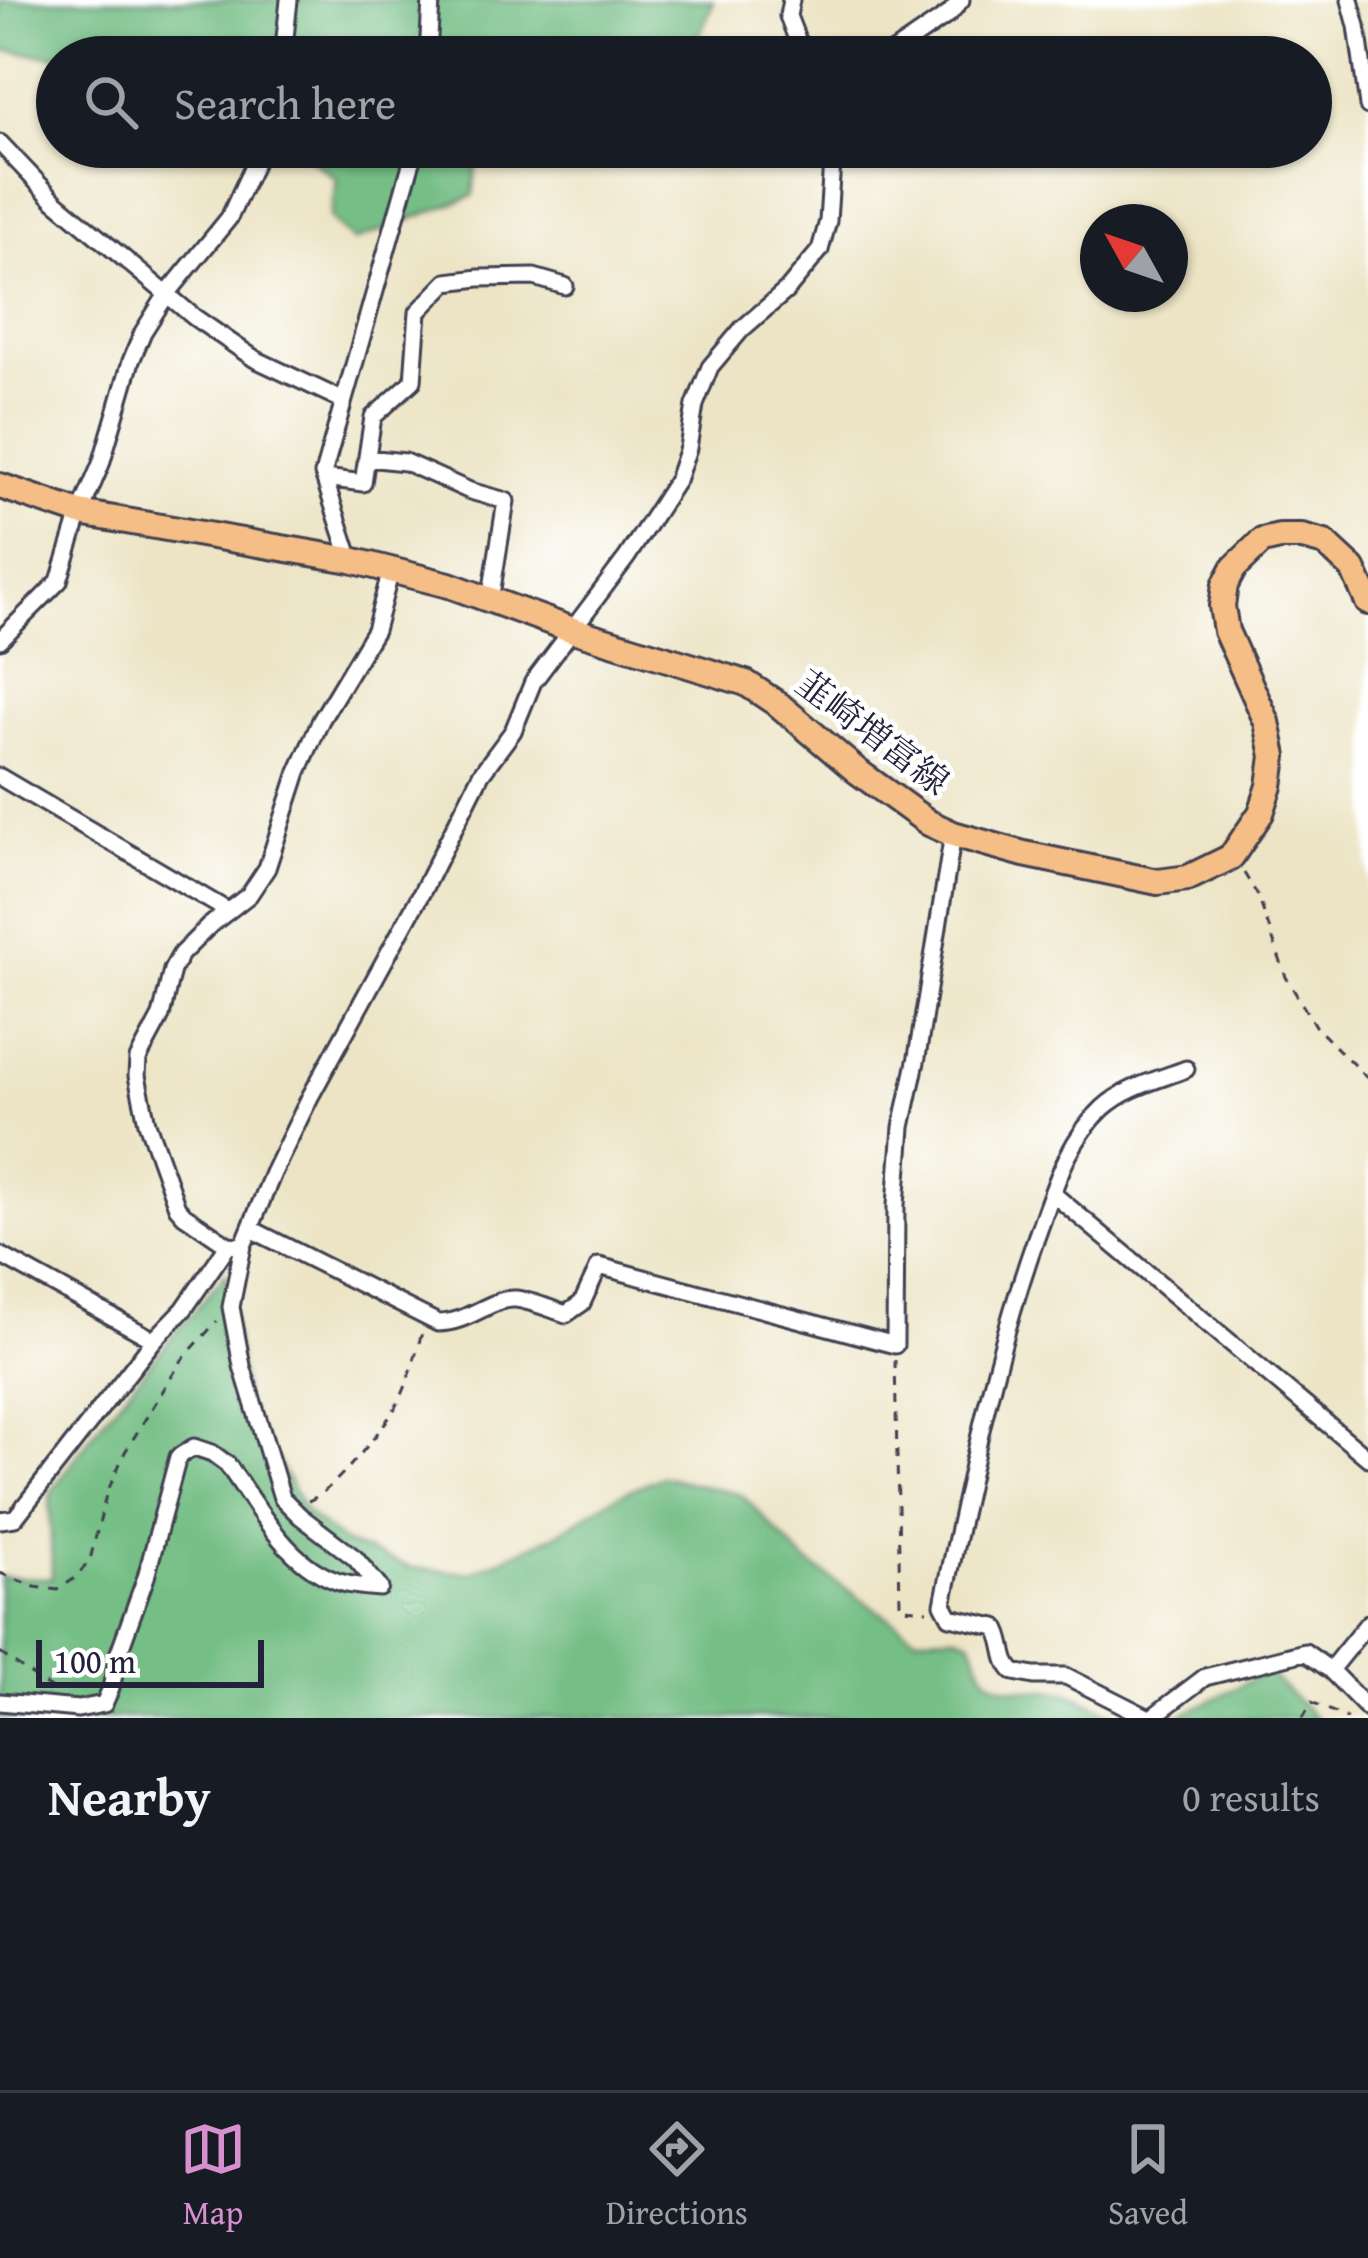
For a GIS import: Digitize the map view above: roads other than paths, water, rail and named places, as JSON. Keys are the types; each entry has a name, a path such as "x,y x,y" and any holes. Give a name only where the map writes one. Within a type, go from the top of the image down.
{"main road":[{"name":"韮崎増富線","path":"0,486 80,513 392,570 746,683 929,823 1024,854 1158,882 1188,878 1231,856 1262,813 1270,786 1274,756 1267,722 1226,631 1222,606 1234,568 1262,542 1302,537 1325,543 1352,568 1368,602"}],"street":[{"path":"285,36 289,0"},
{"path":"429,36 431,0"},
{"path":"790,0 788,16 796,36"},
{"path":"917,36 950,14 961,0"},
{"path":"1350,0 1368,106"},
{"path":"0,143 56,201 194,317 255,358 342,400"},
{"path":"0,640 59,581 143,332 229,218 252,168"},
{"path":"351,560 323,474 410,168"},
{"path":"0,1520 15,1518 154,1340 251,1229 310,1097 481,774 513,731 533,682 627,557 677,480 695,405 710,368 820,250 828,221 830,168"},
{"path":"325,478 363,483 373,417 413,381 418,311 447,282 534,277 565,286"},
{"path":"367,458 405,462 470,491 506,501 490,601"},
{"path":"236,1245 177,1207 147,1123 138,1059 161,1016 172,970 181,954 249,895 267,868 298,772 321,720 375,630 392,570"},
{"path":"0,777 228,911"},
{"path":"251,1229 438,1323 456,1323 500,1301 515,1299 566,1314 582,1303 598,1266 895,1346 902,1127 952,833"},
{"path":"1186,1070 1122,1093 1082,1131 1064,1163 1016,1296 986,1404 944,1604 950,1617 996,1627 1014,1672 1066,1676 1150,1718 1205,1677 1306,1652 1368,1709"},
{"path":"1052,1193 1368,1458"},
{"path":"0,1702 78,1709 104,1704 146,1577 178,1457 194,1447 226,1464 294,1556 341,1583 380,1588 355,1558 282,1498 246,1381 231,1307 236,1245"},
{"path":"0,1255 154,1340"},
{"path":"1330,1670 1368,1623"}]}
